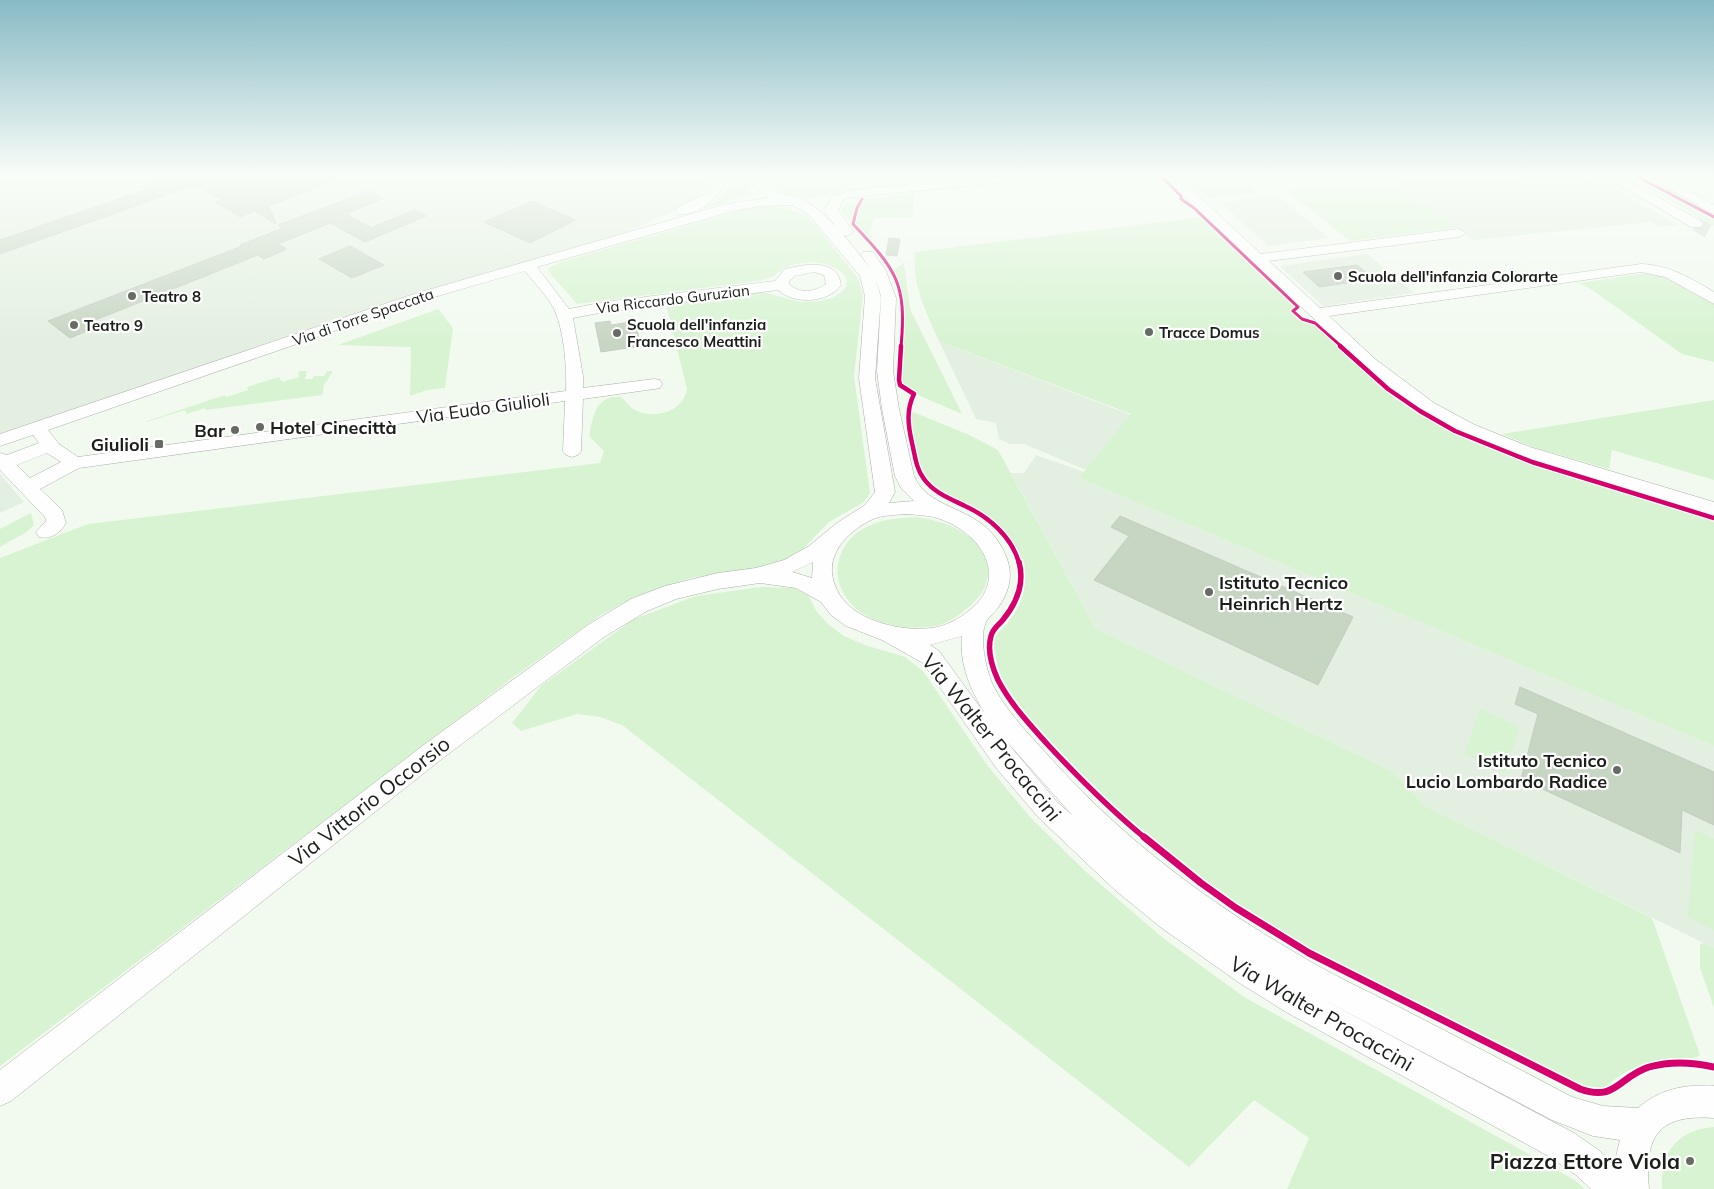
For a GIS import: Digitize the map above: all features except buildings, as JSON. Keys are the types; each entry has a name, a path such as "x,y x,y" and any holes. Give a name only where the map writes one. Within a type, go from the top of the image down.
{"street":[{"path":"622,239 635,232"},
{"name":"Via di Torre Spaccata","path":"0,440 411,300 644,232"},
{"name":"Via Walter Procaccini","path":"833,232 864,272 871,289 873,303 868,378 885,488 879,505 851,522 835,537 824,557 822,570 825,588 844,613 854,620 879,632 927,637 954,630 976,618 994,599 1000,578 997,557 984,537 974,528 952,516 926,509 899,508 867,514"},
{"name":"Via Walter Procaccini","path":"848,232 876,266 888,288 886,378 905,478 916,492 940,512"},
{"path":"1232,232 1389,379 1421,402 1464,427 1505,445 1540,457 1714,509"},
{"path":"1259,258 1459,233"},
{"path":"528,266 565,315 575,370 572,451"},
{"path":"1318,313 1641,268 1668,272 1714,299"},
{"name":"Via Riccardo Guruzian","path":"565,315 613,306 782,285"},
{"name":"Via Eudo Giulioli","path":"75,462 654,384"},
{"path":"36,428 60,454 75,462"},
{"path":"46,532 56,523 56,517 2,461 50,445"},
{"path":"28,487 75,462"},
{"name":"Via Vittorio Occorsio","path":"3,1088 434,751 596,631 639,605 672,592 718,581 757,576 792,566 835,537"},
{"name":"Via Vittorio Occorsio","path":"757,576 800,581 830,597"},
{"name":"Via Walter Procaccini","path":"976,618 971,641 975,670 982,688 1004,720 1079,805 1133,854 1180,892 1286,963 1563,1109 1605,1123 1620,1125 1644,1124"},
{"name":"Via Walter Procaccini","path":"890,634 922,650 935,661 1006,761 1048,810 1125,881 1169,916 1248,972 1296,1002 1562,1145 1588,1164 1615,1189"},
{"path":"1632,1189 1630,1156 1637,1135 1650,1117 1668,1106 1693,1101 1714,1102"}],"shaded area":[{"path":"0,232 625,232 617,236 0,434"},
{"path":"1253,232 1322,232 1329,238 1268,246"},
{"path":"1463,232 1547,232 1473,240"},
{"path":"1367,254 1414,293 1323,306 1280,266"},
{"path":"939,341 1131,415 1086,470 1024,444 1010,444 999,439 996,423 976,419"},
{"path":"1036,455 1084,472 1079,478 1714,746 1714,948 1425,806 1393,772 1096,629 1011,473 1024,473"},
{"path":"0,474 24,502 0,513"}],"green space":[{"path":"664,232 821,232 858,278 863,295 854,376 870,493 864,502 829,522 800,552 779,564 691,578 634,597 601,615 515,676 0,1066 0,558 88,524 600,463 604,451 589,436 594,415 601,403 612,397 621,397 635,410 643,413 659,414 674,408 684,397 687,389 666,304 762,292 801,302 819,301 832,298 843,291 846,287 847,279 835,268 811,262 795,264 774,276 757,281 577,304 549,272 548,268 561,262"},
{"path":"859,232 869,232 873,239 866,240"},
{"path":"1075,232 1218,232 1295,307 1292,310 1299,319 1314,324 1383,388 1416,412 1459,435 1537,467 1714,521 1714,746 1079,478 1131,414 939,341 918,287 914,264 915,252"},
{"path":"1339,232 1420,232 1350,241"},
{"path":"904,263 910,309 962,414 918,395 916,391 901,382 904,299 894,270"},
{"path":"1647,273 1666,275 1714,304 1714,362 1682,354 1591,289 1578,283"},
{"path":"438,309 453,328 445,388 427,390 410,396 411,347 338,345"},
{"path":"307,371 305,379 312,379 314,376 324,376 327,371 333,371 324,385 322,395 206,410 205,408 187,414 185,410 147,422 225,395 226,397 248,390 247,387 279,377 282,382 299,377 298,372"},
{"path":"1714,400 1714,480 1612,450 1609,469 1536,448 1502,434"},
{"path":"913,412 967,434 998,450 1096,629 1393,772 1425,806 1652,918 1700,1055 1692,1058 1658,1061 1639,1066 1613,1080 1606,1087 1599,1089 1578,1085 1296,942 1207,884 1153,843 1099,796 1028,718 1000,680 993,642 996,635 1014,613 1022,598 1024,574 1021,561 1017,549 1010,539 992,521 970,507 941,494 927,482 919,467 915,451 910,416"},
{"path":"31,513 34,525 25,533 0,547 0,529"},
{"path":"918,517 961,531 979,546 988,566 985,586 980,596 967,608 943,624 915,628 877,621 856,609 841,589 838,578 840,556 852,537 873,524 895,519"},
{"path":"761,587 794,588 808,595 817,612 829,625 844,636 865,645 905,657 923,671 987,765 1030,817 1084,870 1163,938 1244,997 1543,1162 1576,1181 1585,1189 1287,1189 1309,1138 1254,1100 1189,1167 622,725 600,717 577,714 521,731 512,723 541,686 634,619 696,596"},
{"path":"1480,709 1519,727 1505,773 1465,754"},
{"path":"1695,830 1714,839 1714,930 1688,917"},
{"path":"1704,943 1714,948 1714,1008 1700,968 1700,944"},
{"name":"Piazza Ettore Viola","path":"1714,1127 1714,1189 1662,1189 1664,1164 1673,1145 1690,1133"}],"cycle path":[{"path":"861,232 893,271 902,297 903,324 899,380 900,385 914,394 909,406 908,418 916,460 923,478 945,496 970,508 993,523 1011,544 1021,569 1018,597 1006,617 991,634 992,664 997,678 1013,705 1072,771 1167,857 1236,908 1272,931 1309,953 1565,1083 1585,1091 1601,1094 1612,1090 1628,1077 1659,1065 1692,1063 1714,1067"},
{"path":"1220,232 1298,307 1293,311 1302,319 1315,323 1388,389 1420,411 1455,431 1532,462 1714,518"}],"place":[{"name":"Scuola dell'infanzia Colorarte","path":"1338,276"},
{"name":"Teatro 8","path":"132,296"},
{"name":"Teatro 9","path":"74,325"},
{"name":"Tracce Domus","path":"1149,332"},
{"name":"Scuola dell'infanzia Francesco Meattini","path":"617,333"},
{"name":"Hotel Cinecittà","path":"260,427"},
{"name":"Bar","path":"235,430"},
{"name":"Giulioli","path":"159,444"},
{"name":"Istituto Tecnico Heinrich Hertz","path":"1209,592"},
{"name":"Istituto Tecnico Lucio Lombardo Radice","path":"1617,770"},
{"name":"Piazza Ettore Viola","path":"1690,1161"}]}
